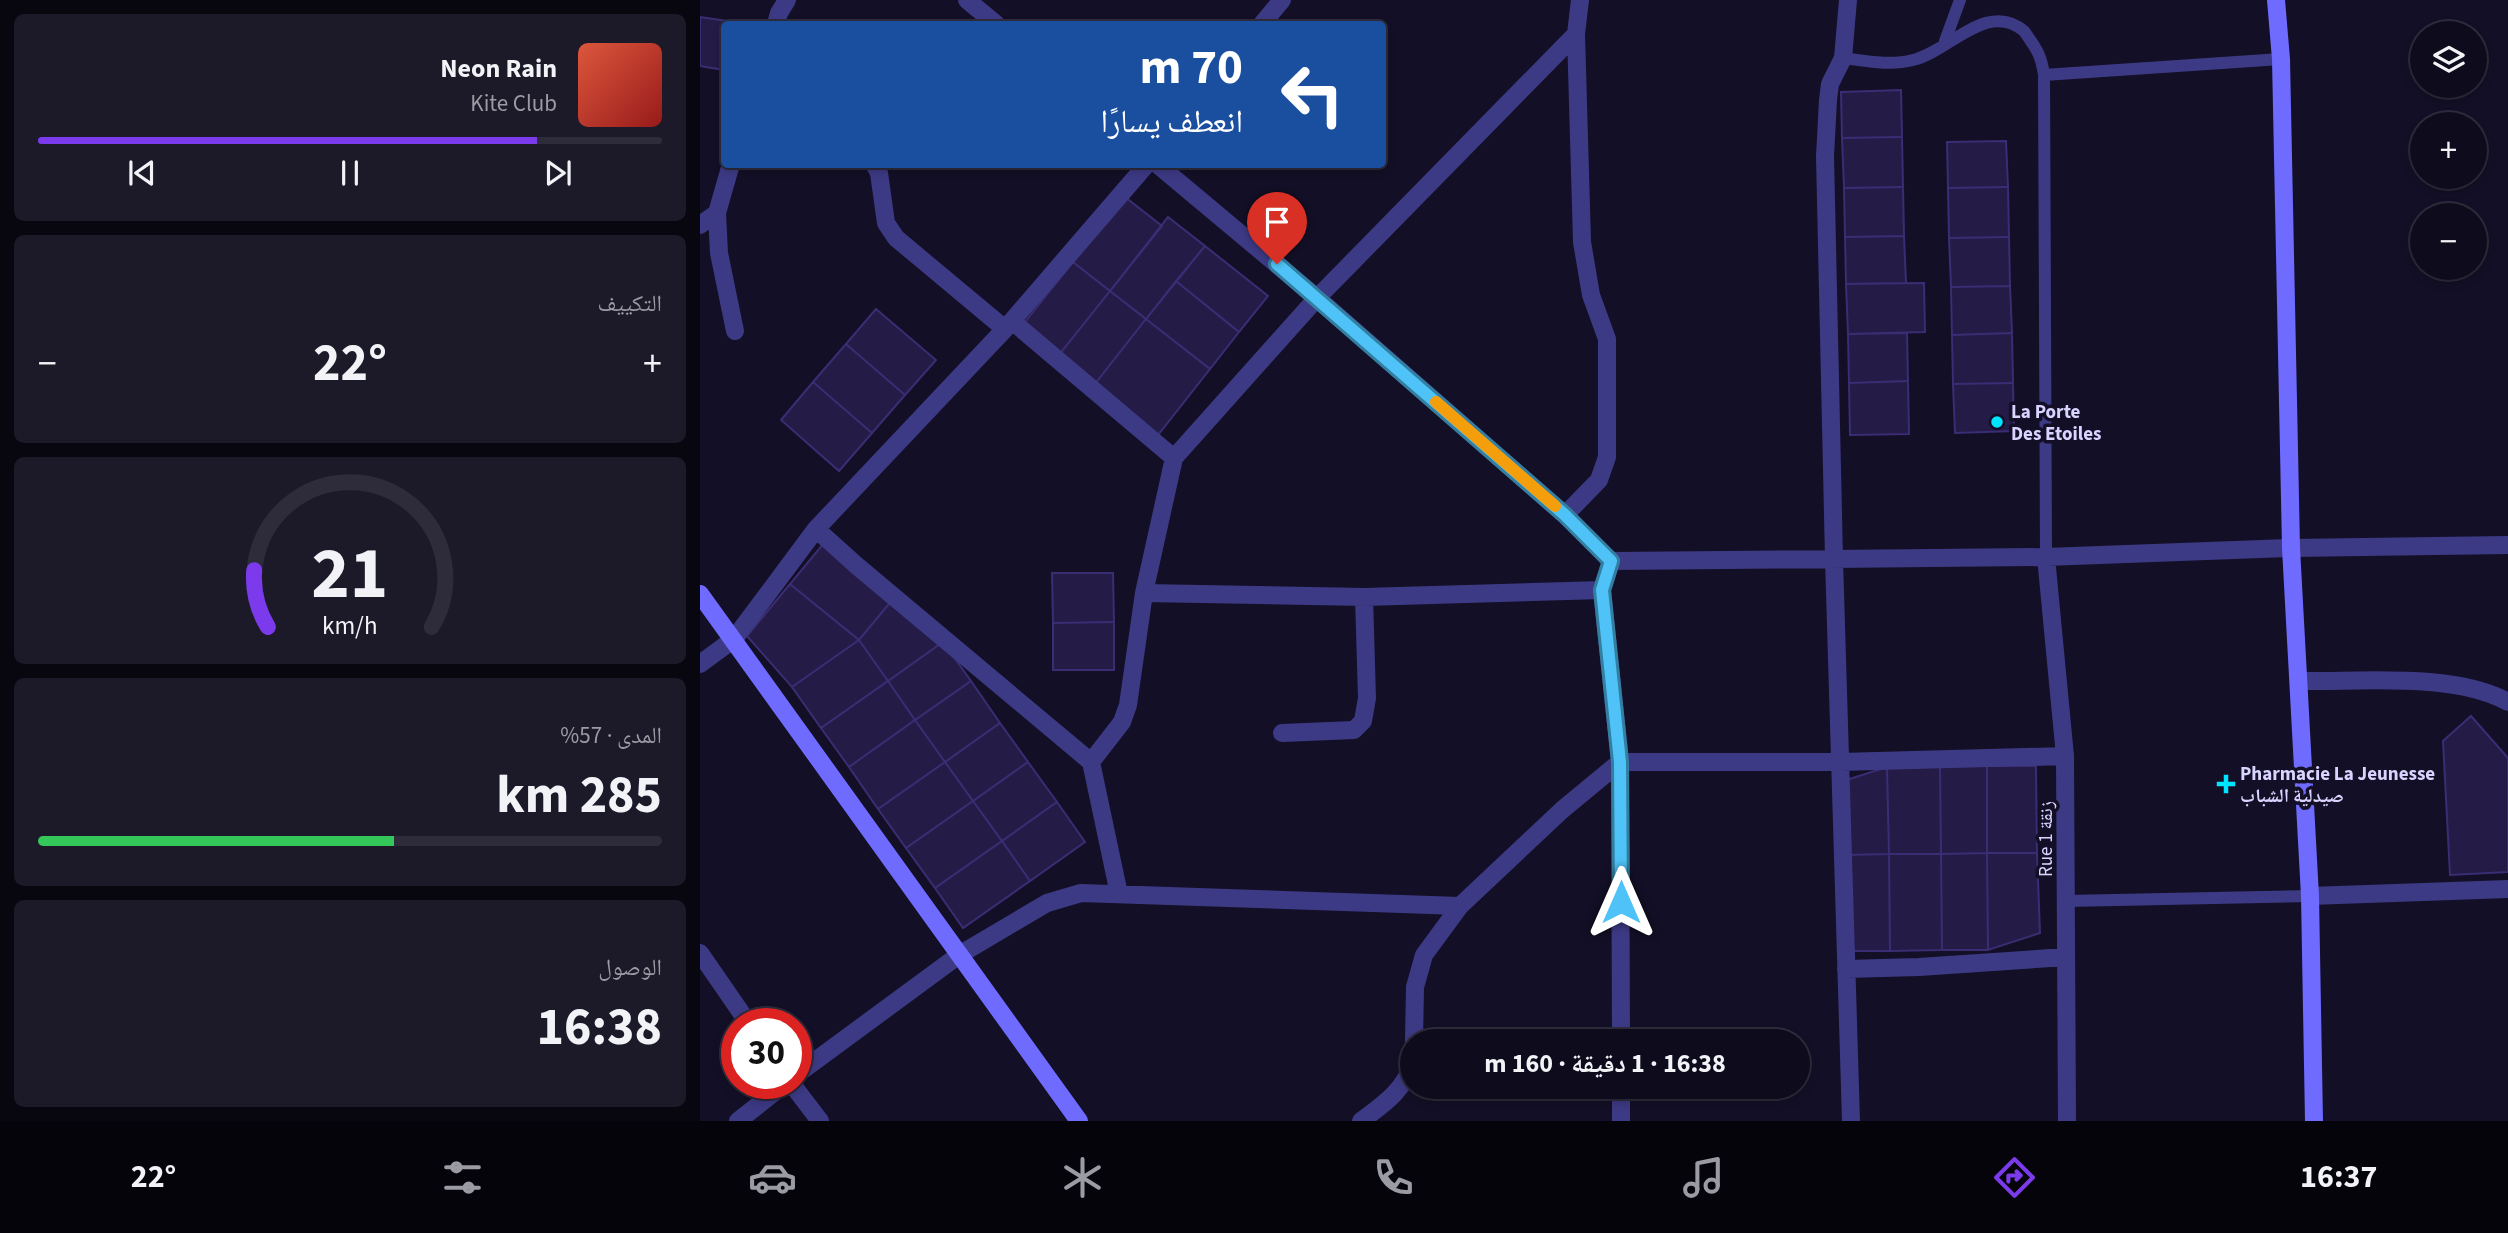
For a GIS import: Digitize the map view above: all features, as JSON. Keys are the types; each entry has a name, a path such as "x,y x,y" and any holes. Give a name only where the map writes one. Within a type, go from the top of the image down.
{"street":[{"path":"777,21 787,0"},
{"path":"967,0 992,21"},
{"path":"1264,21 1282,0"},
{"path":"1565,515 1599,480 1607,457 1607,339 1591,295 1582,242 1576,34 1580,0"},
{"path":"1848,0 1843,58 1829,92 1825,156 1851,1121"},
{"path":"2276,0 2281,59 2291,548 2309,896 2314,1121"},
{"path":"1090,762 1122,722 1128,705 1144,593 1174,458 1317,298 1576,34"},
{"path":"730,168 717,213 719,253 735,331"},
{"path":"876,168 879,173 886,223 896,238 1174,458"},
{"path":"700,664 734,639 816,529 1008,325 1144,168"},
{"path":"1162,168 1317,298 1565,515 1611,561 2046,557 2291,548 2508,545"},
{"path":"700,225 717,213"},
{"path":"816,529 1090,762 1119,894"},
{"name":"Rue 1 زنقة","path":"2046,557 2065,756 2067,1121"},
{"path":"1611,561 1602,590 1620,762 1621,1029"},
{"path":"1144,593 1364,597 1602,590"},
{"path":"700,594 1079,1121"},
{"path":"1282,733 1354,730 1363,721 1367,698 1364,597"},
{"path":"2299,681 2421,682 2462,686 2491,692 2508,702"},
{"path":"1414,1029 1415,987 1419,967 1424,955 1460,906 1562,810 1620,762 1840,762 2065,756"},
{"path":"2309,896 2508,889"},
{"path":"812,1063 959,955 1047,903 1081,893 1460,906"},
{"path":"700,953 738,1008"},
{"path":"1846,969 2066,957"},
{"path":"1361,1121 1392,1097 1400,1087"},
{"path":"738,1121 767,1099"},
{"path":"801,1099 820,1121"},
{"path":"1621,1099 1621,1121"}],"lane":[{"path":"1945,41 1960,0"},
{"path":"1843,58 1888,64 1914,60 1928,54 1978,17 1988,14 2003,15 2015,20 2041,55 2044,75 2046,557"},
{"path":"2044,75 2281,59"},
{"path":"2066,901 2309,896"}],"building":[{"path":"700,17 727,21 721,21 721,70 700,66"},
{"path":"1901,90 1902,137 1842,138 1841,92"},
{"path":"1902,137 1903,187 1844,188 1842,138"},
{"path":"2006,141 2008,187 1948,188 1947,142"},
{"path":"1903,187 1904,236 1845,237 1844,188"},
{"path":"2008,187 2009,237 1949,238 1948,188"},
{"path":"1125,197 1162,226 1110,291 1073,262"},
{"path":"1168,217 1205,246 1146,319 1110,291"},
{"path":"1904,236 1906,283 1846,284 1845,237"},
{"path":"2009,237 2010,286 1951,287 1949,238"},
{"path":"1205,246 1268,296 1239,332 1176,281"},
{"path":"1073,262 1110,291 1058,356 1021,327"},
{"path":"1176,281 1239,332 1210,369 1146,319"},
{"path":"1924,283 1925,332 1848,334 1846,284"},
{"path":"2010,286 2012,333 1952,335 1951,287"},
{"path":"1110,291 1146,319 1094,385 1058,356"},
{"path":"876,309 936,360 905,395 846,344"},
{"path":"1146,319 1210,369 1158,435 1094,385"},
{"path":"1907,333 1908,381 1849,383 1848,334"},
{"path":"2012,333 2013,383 1953,384 1952,335"},
{"path":"846,344 905,395 872,433 813,382"},
{"path":"1908,381 1909,434 1850,435 1849,383"},
{"path":"813,382 872,433 839,471 781,420"},
{"path":"2013,383 2014,431 1955,433 1953,384"},
{"path":"824,543 893,599 859,640 790,584"},
{"path":"1052,573 1113,573 1114,622 1053,623"},
{"path":"790,584 859,640 792,687 747,636"},
{"path":"893,599 943,642 888,681 859,640"},
{"path":"1114,622 1114,670 1053,670 1053,623"},
{"path":"859,640 888,681 821,728 792,687"},
{"path":"943,642 971,681 915,720 888,681"},
{"path":"888,681 915,720 849,767 821,728"},
{"path":"971,681 1000,723 945,762 915,720"},
{"path":"2471,716 2508,758 2508,872 2450,875 2443,741"},
{"path":"915,720 945,762 878,809 849,767"},
{"path":"1000,723 1028,762 973,801 945,762"},
{"path":"945,762 973,801 906,848 878,809"},
{"path":"1028,762 1057,802 1002,841 973,801"},
{"path":"1940,766 1941,854 1889,854 1887,767"},
{"path":"1940,766 1987,766 1987,853 1941,854"},
{"path":"1987,766 2036,766 2037,853 1987,853"},
{"path":"1887,767 1889,854 1846,855 1843,781"},
{"path":"973,801 1002,841 935,888 906,848"},
{"path":"1057,802 1085,842 1030,881 1002,841"},
{"path":"1002,841 1030,881 963,928 935,888"},
{"path":"1987,853 1988,950 1942,950 1941,854"},
{"path":"1987,853 2037,853 2040,933 1988,950"},
{"path":"1889,854 1890,951 1847,951 1846,855"},
{"path":"1889,854 1941,854 1942,950 1890,951"}],"slow traffic":[{"path":"1436,402 1555,506"}],"place":[{"name":"La Porte Des Etoiles","path":"1997,422"},
{"name":"Pharmacie La Jeunesse صيدلية الشباب","path":"2226,784"}],"route":[{"path":"1277,264 1565,515 1611,561 1602,590 1620,762 1621,902"}]}
